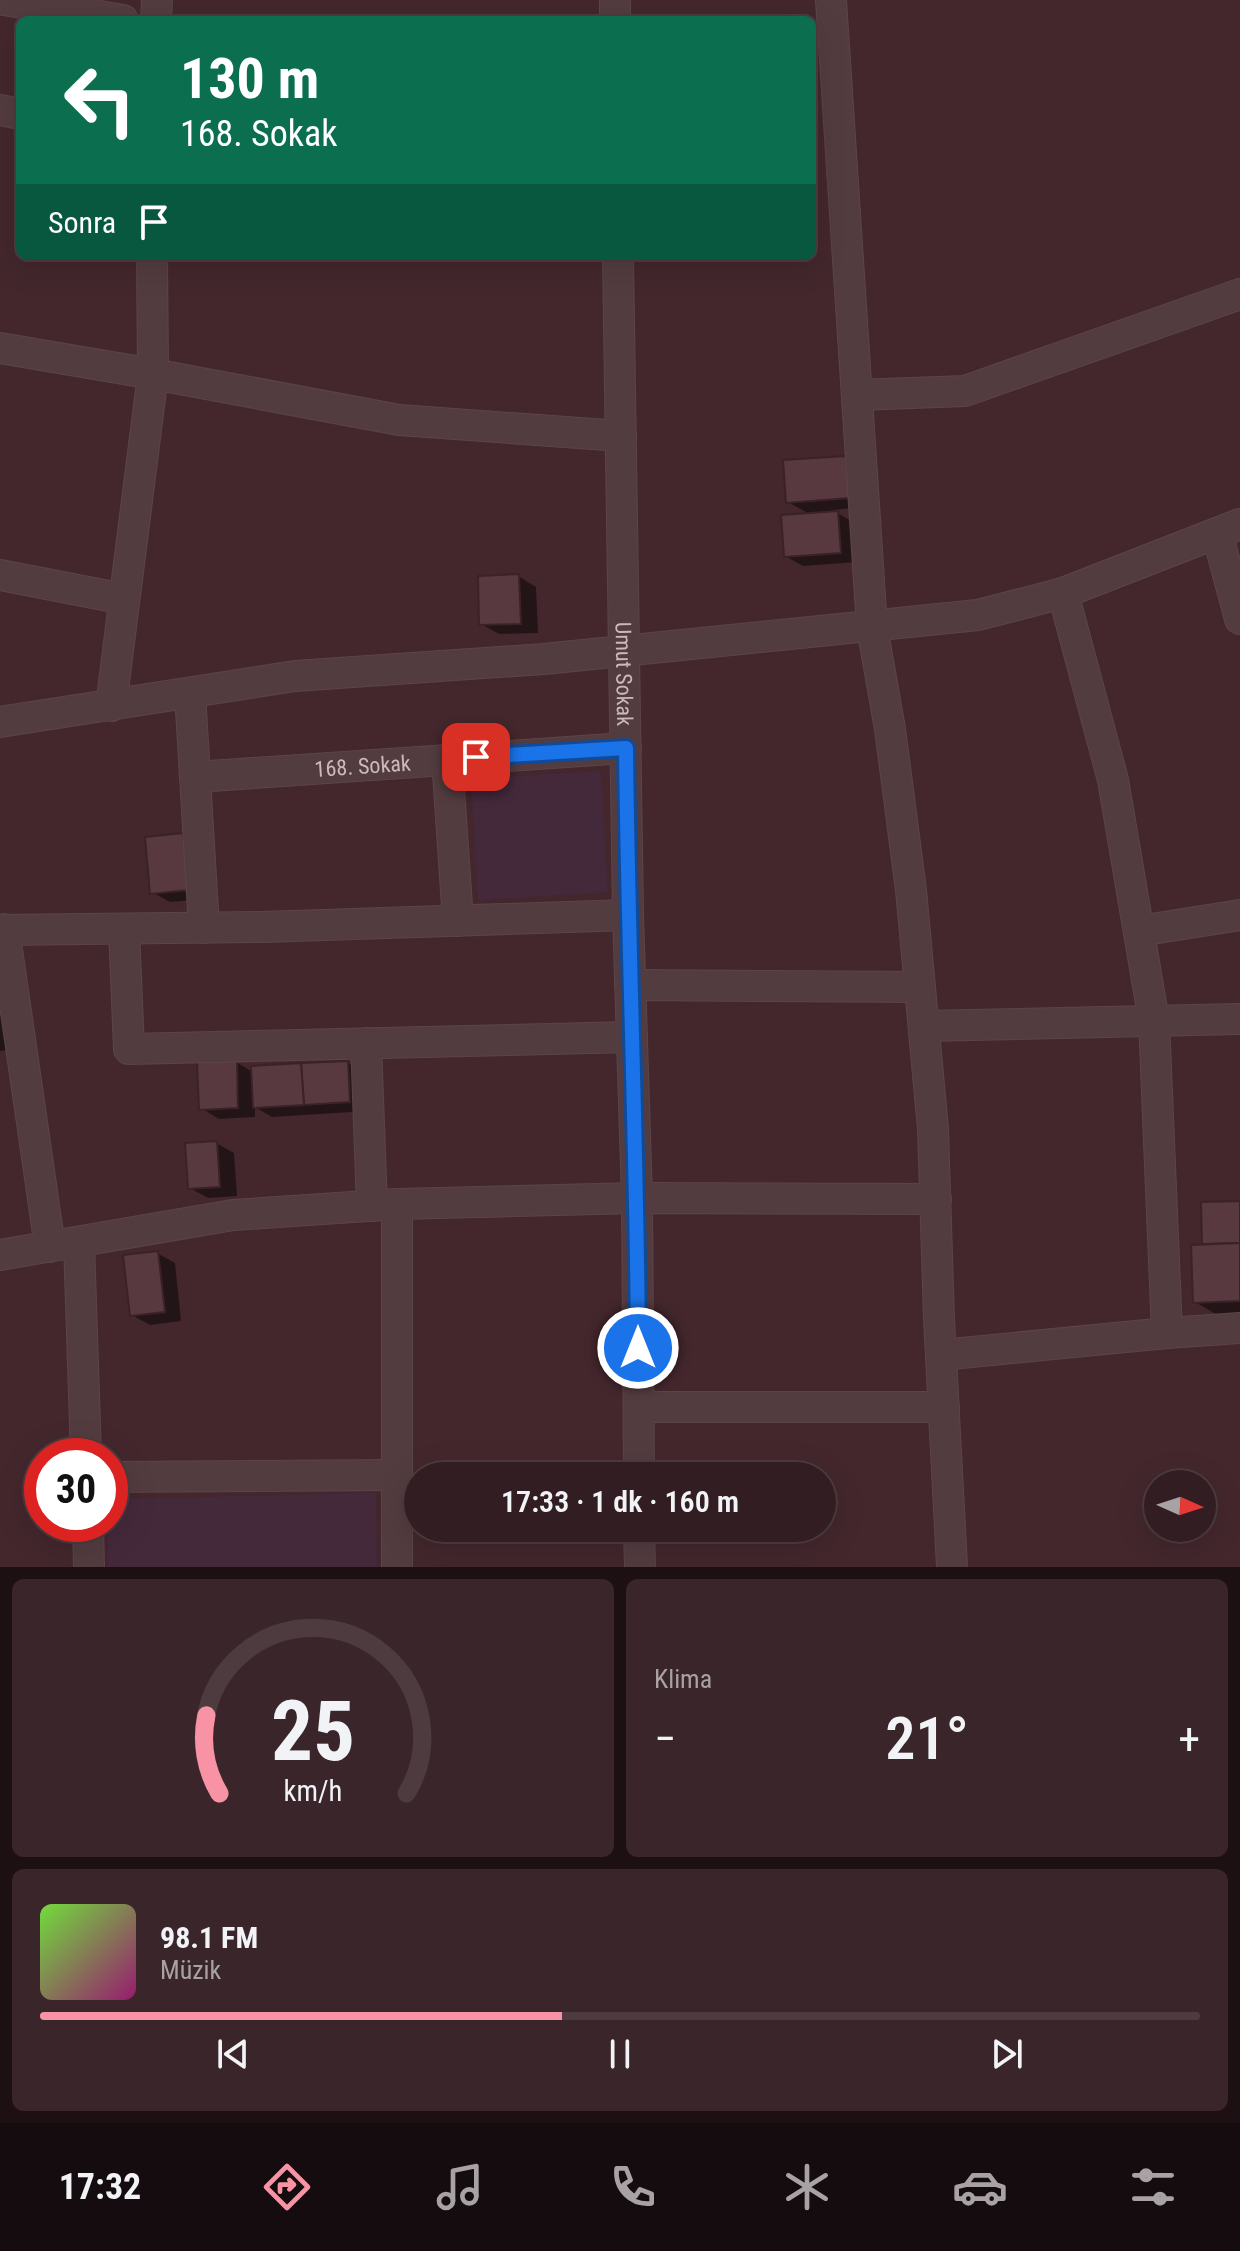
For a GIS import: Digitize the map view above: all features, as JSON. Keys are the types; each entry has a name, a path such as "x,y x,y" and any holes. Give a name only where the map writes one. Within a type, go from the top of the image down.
{"street":[{"path":"4,0 99,16"},
{"path":"831,0 872,627 890,729 933,1129 952,1567"},
{"path":"111,706 153,374 152,260"},
{"name":"Umut Sokak","path":"618,260 628,915 637,1198 639,1462"},
{"path":"857,395 965,391 1240,294"},
{"path":"0,348 399,420 621,436"},
{"path":"0,722 295,676 544,659 978,615 1063,593 1228,528 1240,619"},
{"path":"0,575 124,599"},
{"path":"1063,593 1113,780 1154,1021 1167,1333"},
{"path":"190,693 204,928"},
{"name":"168. Sokak","path":"195,777 626,748"},
{"path":"447,759 458,921"},
{"path":"84,1438 64,1245 2,930 204,928 628,915"},
{"path":"1139,931 1240,915"},
{"path":"124,929 129,1049 632,1037"},
{"path":"630,985 920,987"},
{"path":"924,1026 1240,1019"},
{"path":"366,1043 385,1205 397,1475 397,1567"},
{"path":"0,1255 233,1215 385,1205 637,1198 936,1199"},
{"path":"941,1355 1240,1328"},
{"path":"639,1407 944,1407"},
{"path":"128,1477 397,1475"},
{"path":"88,1542 89,1567"},
{"path":"639,1542 640,1567"}],"shaded area":[{"path":"601,771 608,892 478,900 471,779"},
{"path":"376,1493 377,1567 108,1567 107,1542 128,1542 128,1499"}],"building":[{"path":"846,456 849,498 786,503 783,460"},
{"path":"838,511 841,553 784,557 781,515"},
{"path":"519,574 521,624 479,625 478,576"},
{"path":"183,833 189,890 150,894 145,837"},
{"path":"237,1060 238,1108 199,1110 197,1062"},
{"path":"348,1061 350,1102 304,1105 301,1063"},
{"path":"301,1063 304,1105 253,1108 251,1066"},
{"path":"217,1141 220,1187 188,1189 185,1143"},
{"path":"1240,1201 1240,1243 1202,1244 1201,1202"},
{"path":"1240,1243 1240,1301 1193,1303 1191,1245"},
{"path":"158,1251 165,1312 130,1316 123,1255"}],"route":[{"path":"476,757 626,748 638,1348"}]}
